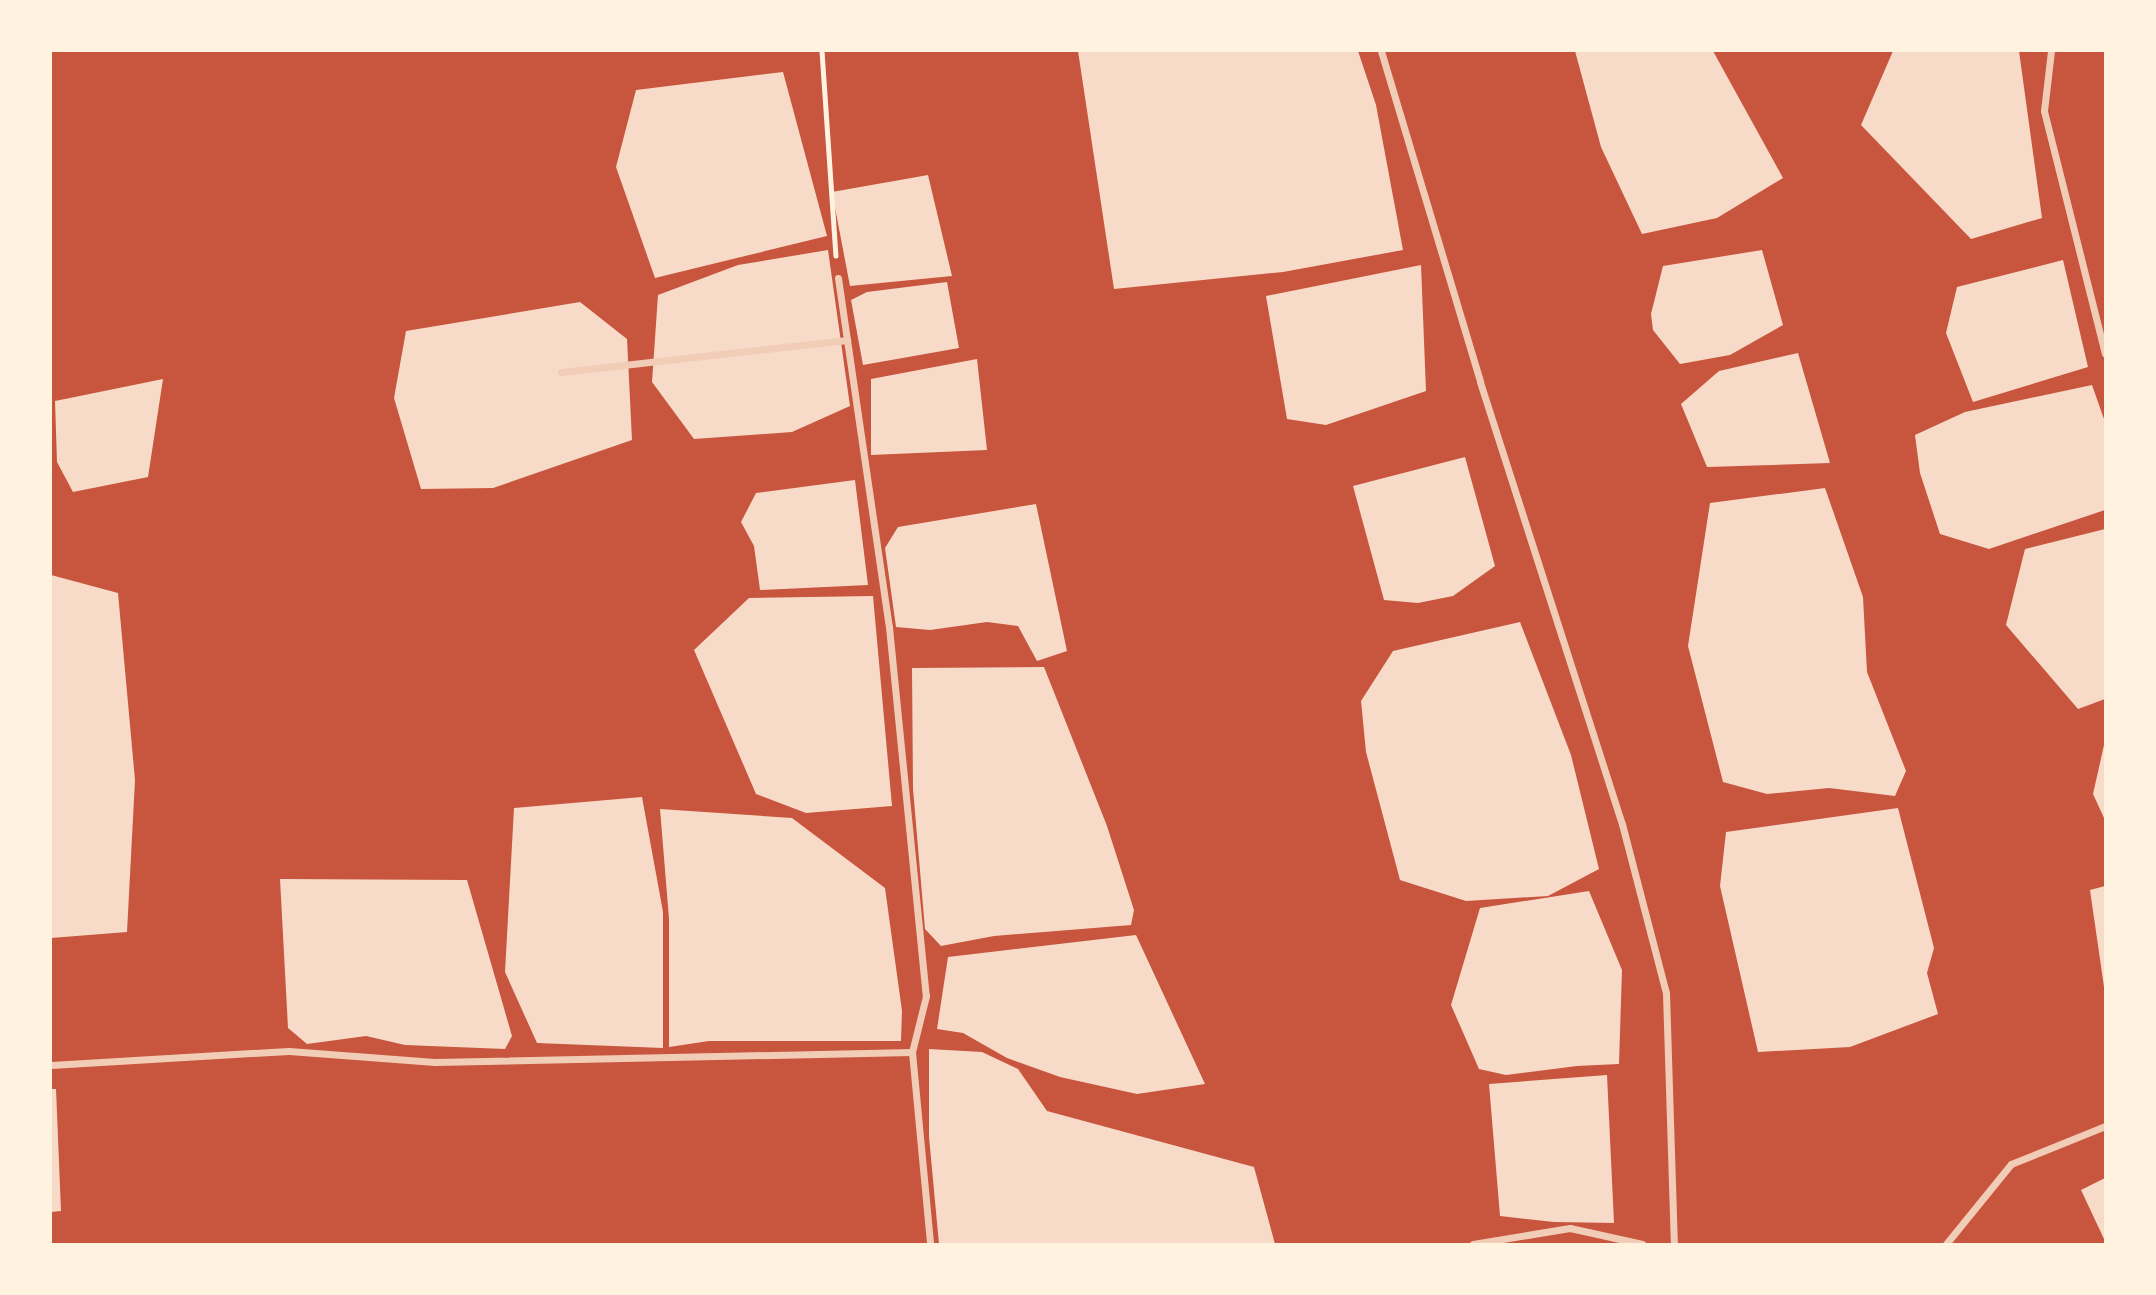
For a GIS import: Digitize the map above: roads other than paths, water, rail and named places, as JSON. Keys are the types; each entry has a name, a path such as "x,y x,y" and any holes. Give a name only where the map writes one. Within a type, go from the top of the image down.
{"street":[{"path":"1381,51 1480,382 1622,824 1666,993 1674,1244"},
{"path":"2051,51 2044,111 2105,353"},
{"path":"838,278 888,627 926,996 912,1052 930,1244"},
{"path":"561,372 847,340"},
{"path":"51,1065 289,1051 435,1062 912,1052"},
{"path":"1946,1244 2011,1164 2105,1126"},
{"path":"1473,1244 1570,1228 1642,1244"}]}
